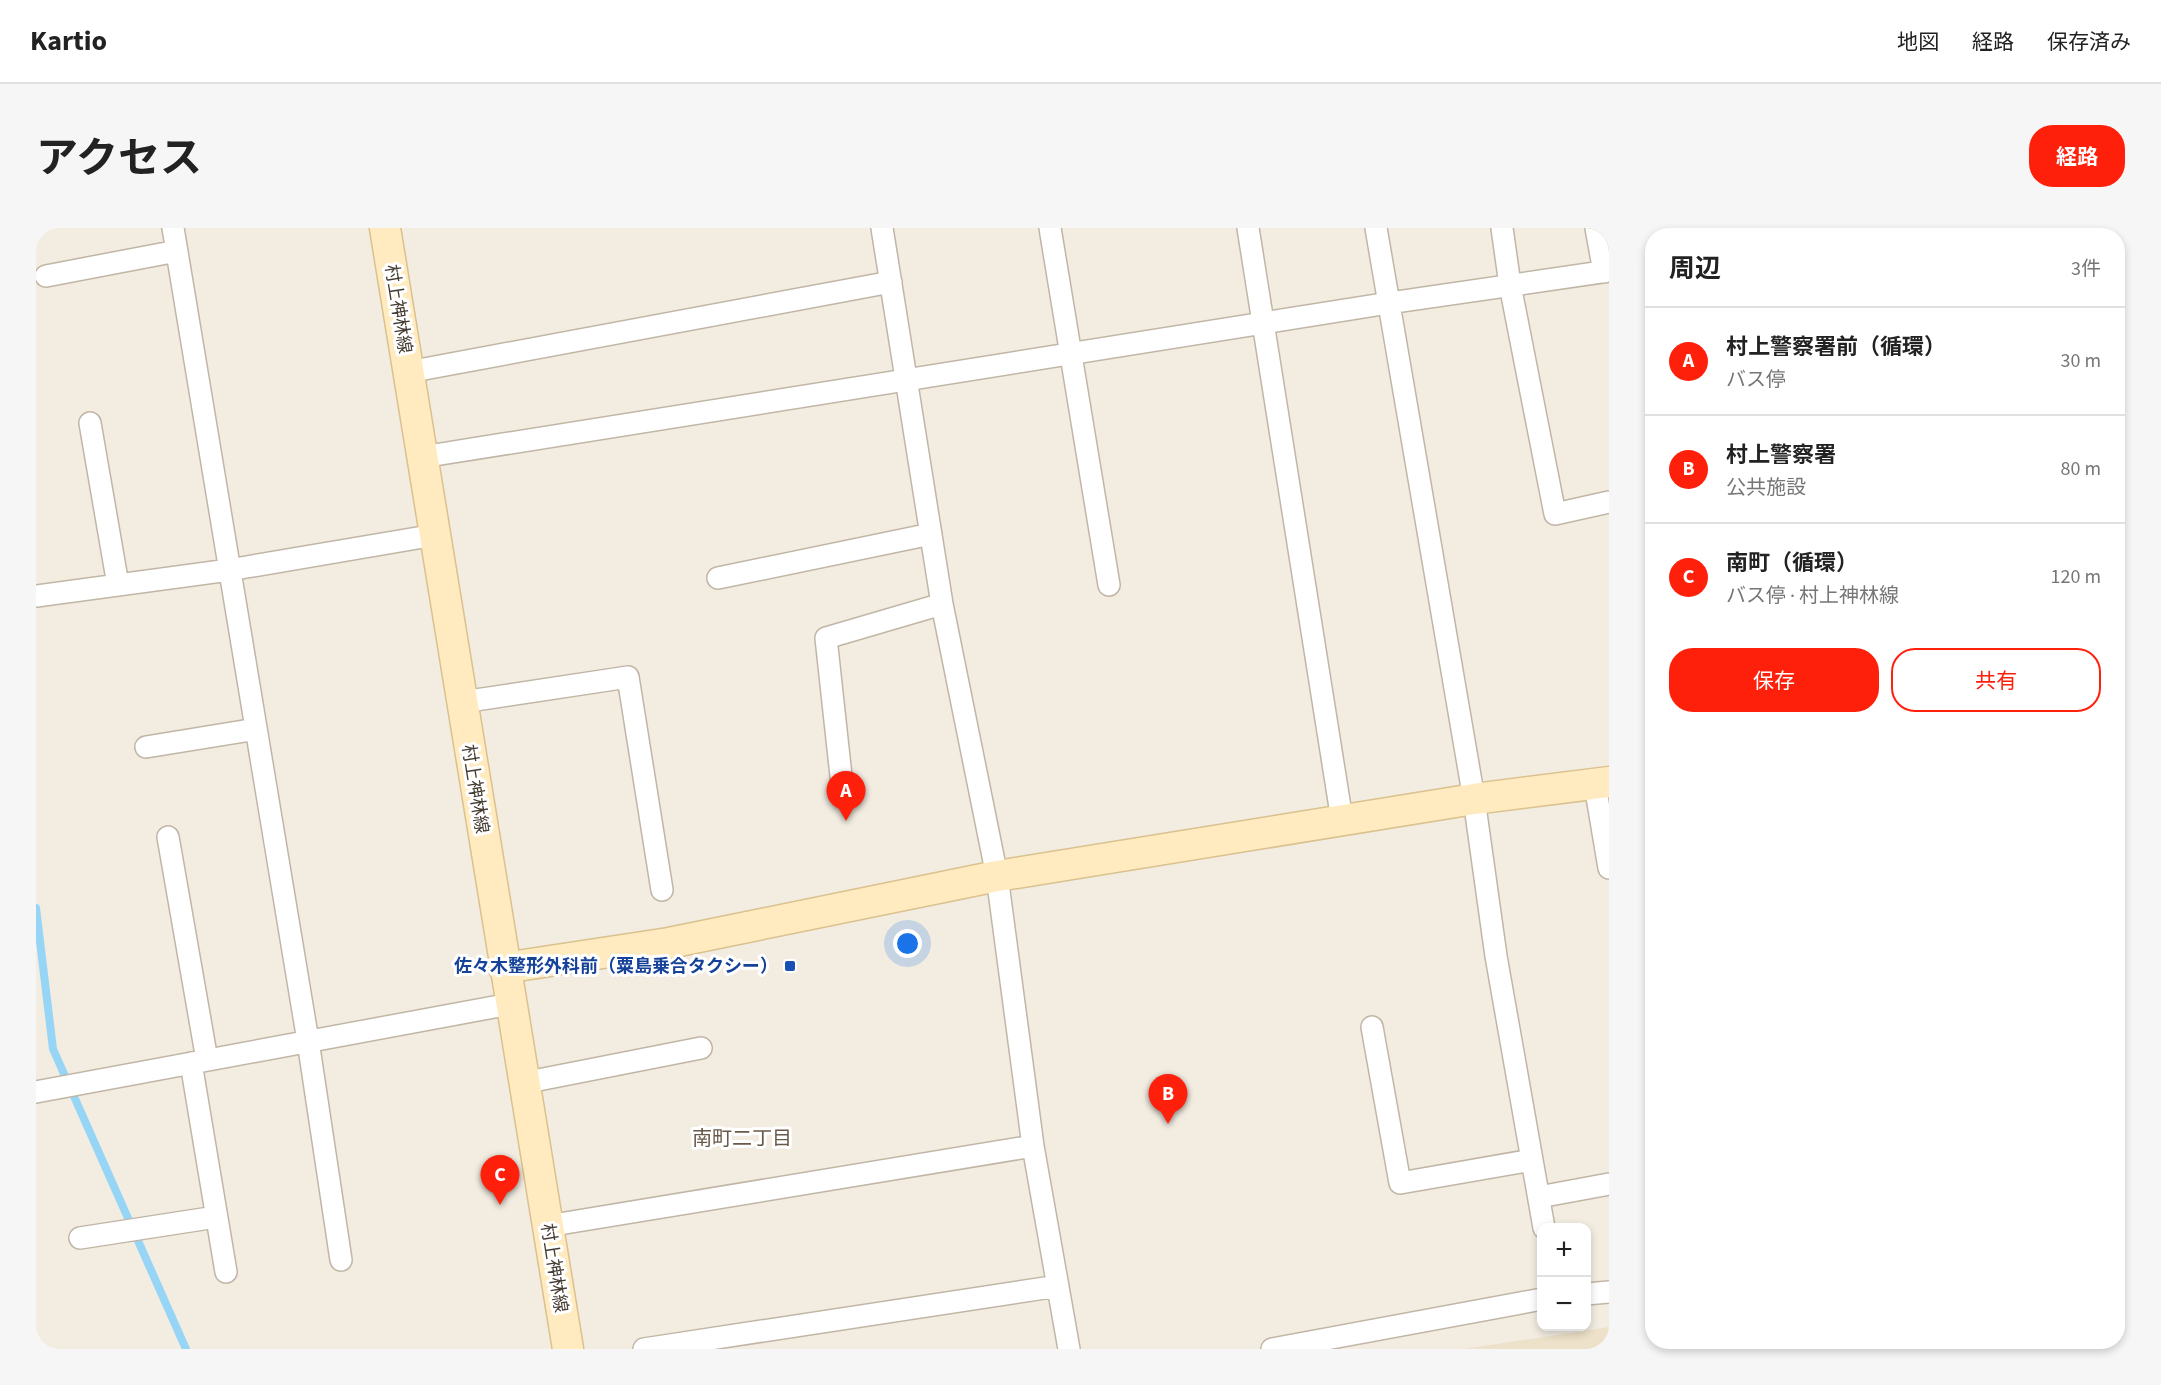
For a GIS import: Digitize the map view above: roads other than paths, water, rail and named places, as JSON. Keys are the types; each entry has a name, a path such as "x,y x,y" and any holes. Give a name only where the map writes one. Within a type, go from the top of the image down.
{"main road":[{"name":"村上神林線","path":"385,228 568,1349"},
{"path":"504,968 669,943 997,876 1474,799 1602,784"}],"street":[{"path":"173,228 308,1041 341,1260"},
{"path":"882,228 942,604 997,876 1033,1146 1069,1349"},
{"path":"1050,228 1109,585"},
{"path":"1248,228 1342,820"},
{"path":"1376,228 1474,799 1496,956 1543,1223"},
{"path":"1502,228 1510,285 1555,514 1609,502"},
{"path":"422,457 1389,303 1606,272 1596,228"},
{"path":"46,276 177,251"},
{"path":"408,372 891,282"},
{"path":"90,423 118,585"},
{"path":"718,578 931,534"},
{"path":"36,596 229,570 435,535"},
{"path":"842,785 826,638 942,604"},
{"path":"462,702 628,677 662,890"},
{"path":"146,747 256,729"},
{"path":"1602,784 1609,868"},
{"path":"168,837 199,1062 216,1217 226,1272"},
{"path":"36,1092 510,1004"},
{"path":"1372,1027 1400,1183 1532,1160"},
{"path":"523,1083 700,1048"},
{"path":"547,1226 1033,1146"},
{"path":"1539,1197 1609,1184"},
{"path":"80,1238 216,1217"},
{"path":"644,1349 1058,1286"},
{"path":"1591,1294 1609,1292"},
{"path":"1272,1349 1537,1300"}],"waterway":[{"path":"36,908 53,1049 186,1349"}],"place":[{"name":"村上警察署前（循環）","path":"846,821"},
{"name":"佐々木整形外科前（粟島乗合タクシー）","path":"790,966"},
{"name":"村上警察署","path":"1168,1124"},
{"name":"南町（循環）","path":"500,1205"}],"district":[{"name":"南町二丁目","path":"742,1139"}]}
